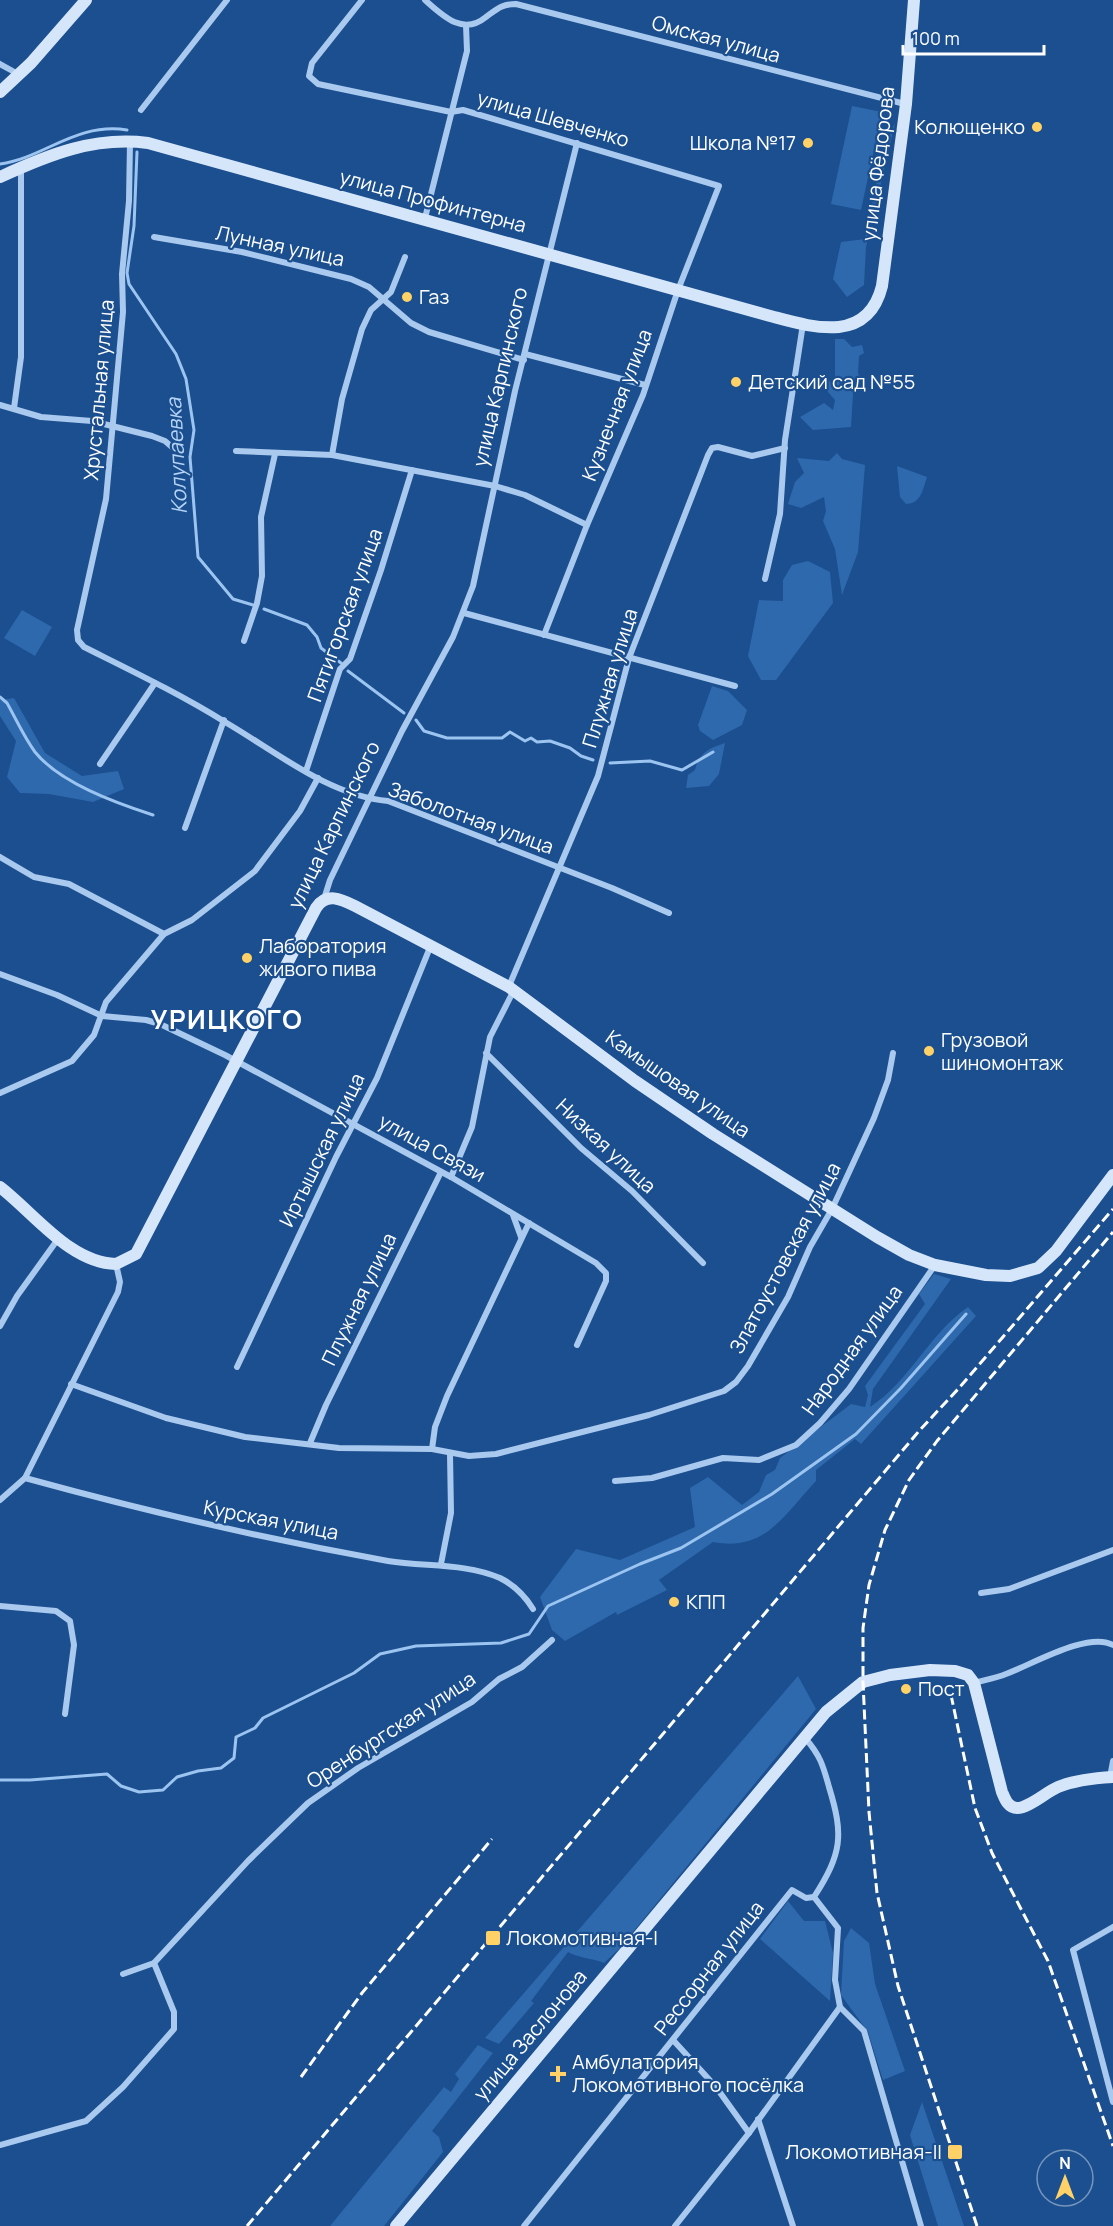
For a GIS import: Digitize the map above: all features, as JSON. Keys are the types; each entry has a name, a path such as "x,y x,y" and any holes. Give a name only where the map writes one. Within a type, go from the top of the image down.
{"main road":[{"path":"0,92 37,57 86,0"},
{"name":"улица Фёдорова","path":"856,322 873,307 882,286 906,104 914,0"},
{"name":"улица Профинтерна","path":"0,177 21,167 90,144 130,141 163,146 803,324 830,328 856,322"},
{"name":"Камышовая улица","path":"324,899 341,900 511,988 635,1081 832,1209 909,1255 934,1265 986,1275 1020,1275 1038,1268 1056,1251 1113,1175"},
{"name":"улица Карпинского","path":"116,1264 136,1254 144,1242 316,908 324,899"},
{"path":"0,1187 59,1238 88,1258 116,1264"},
{"name":"улица Заслонова","path":"396,2226 831,1707 863,1682 918,1671 963,1673 974,1683"},
{"path":"974,1683 1002,1792 1007,1803 1020,1808 1044,1793 1068,1783 1112,1777"}],"street":[{"path":"141,110 227,0"},
{"name":"улица Шевченко","path":"362,0 312,63 309,76 318,84 451,112 463,110 719,186"},
{"path":"425,0 445,19 466,25 467,51 425,218"},
{"name":"Омская улица","path":"466,25 478,23 501,6 516,4 906,104"},
{"path":"0,64 18,74"},
{"name":"Хрустальная улица","path":"78,640 78,630 106,499 123,312 122,274 129,201 130,141"},
{"name":"улица Карпинского","path":"324,899 330,880 369,800 464,613 481,556 549,253 577,143"},
{"path":"14,408 21,357 21,167"},
{"name":"Кузнечная улица","path":"544,635 587,525 643,395 678,290 719,186"},
{"name":"Лунная улица","path":"154,237 318,268 351,279 384,300 411,322 429,332 645,385"},
{"path":"333,455 342,399 362,329 371,310 391,292 405,257"},
{"path":"765,579 780,514 785,448 803,324"},
{"path":"0,405 41,417 77,419 152,436 165,441 180,454"},
{"name":"Плужная улица","path":"451,1177 472,1127 486,1053 496,1020 598,776 629,658 712,448 718,447 752,456 785,448"},
{"path":"236,451 333,455 495,486 525,495 587,525"},
{"path":"243,640 257,603 262,576 261,517 275,454"},
{"name":"Пятигорская улица","path":"306,771 340,669 350,659 412,470"},
{"path":"464,613 735,686"},
{"name":"Заболотная улица","path":"78,640 84,647 224,720 318,778 369,800 388,801 669,913"},
{"path":"100,765 155,683"},
{"path":"185,828 224,720"},
{"path":"0,1093 72,1061 94,1035 106,1002 164,934 192,920 255,871 300,812 318,778"},
{"path":"0,857 34,877 69,884 164,934"},
{"name":"Иртышская улица","path":"237,1367 336,1157 377,1078 431,945"},
{"path":"0,974 57,994 102,1016"},
{"name":"улица Связи","path":"102,1016 146,1020 160,1024 236,1061 451,1177 596,1263 606,1274 604,1291 577,1345"},
{"name":"Низкая улица","path":"486,1053 580,1148 632,1191 703,1263"},
{"name":"Златоустовская улица","path":"71,1384 135,1409 203,1429 245,1437 339,1448 432,1449 450,1454 496,1454 687,1405 724,1391 736,1382 748,1366 788,1297 810,1247 832,1209 874,1118 888,1080 893,1053"},
{"name":"Плужная улица","path":"310,1443 408,1234 441,1172"},
{"path":"513,1214 521,1237"},
{"path":"432,1449 435,1427 447,1396 529,1223"},
{"path":"0,1326 2,1315 59,1238"},
{"path":"0,1500 25,1479 118,1292 120,1282 116,1264"},
{"name":"Народная улица","path":"615,1480 665,1475 723,1458 759,1460 796,1445 820,1423 849,1389 934,1265"},
{"path":"441,1564 451,1513 450,1454"},
{"name":"Курская улица","path":"25,1479 206,1525 389,1561 441,1564 500,1578 516,1588 533,1609"},
{"path":"981,1593 1010,1589 1113,1550"},
{"path":"0,1606 56,1611 70,1621 74,1645 65,1714"},
{"name":"Оренбургская улица","path":"123,1974 154,1963 248,1861 308,1803 358,1768 465,1707 499,1679 522,1667 552,1640"},
{"path":"974,1683 1005,1675 1075,1646 1103,1641 1113,1645"},
{"path":"805,1737 820,1754 840,1822 838,1847 826,1878 814,1897 838,1928 835,1980 840,2007 864,2031 921,2226"},
{"path":"1112,1777 1113,1761"},
{"name":"Рессорная улица","path":"524,2226 792,1890 806,1898 814,1897"},
{"path":"1113,1927 1074,1950 1113,2102"},
{"path":"0,2145 86,2121 123,2087 174,2030 176,2022 174,2012 154,1963"},
{"path":"675,2226 749,2133 840,2007"},
{"path":"673,2040 716,2086 749,2133"},
{"path":"758,2119 793,2226"}],"shaded area":[{"path":"852,106 882,112 861,210 831,204"},
{"path":"895,123 866,247 864,285 847,297 833,279 841,242 865,239 884,145"},
{"path":"835,339 844,339 852,347 862,345 864,353 859,356 858,373 862,382 853,394 851,427 813,430 800,417 824,403 833,410 835,400 822,385 827,379 835,387"},
{"path":"837,453 842,459 865,465 858,552 842,595 835,549 823,521 826,511 824,497 801,508 788,504 795,482 804,473 797,458 829,461"},
{"path":"897,466 927,477 921,495 911,503 906,504 900,497"},
{"path":"808,561 830,572 833,603 776,680 761,680 748,656 759,600 783,601 783,580 792,565"},
{"path":"22,610 52,627 35,656 4,638"},
{"path":"712,686 728,691 747,710 742,725 713,740 700,731 698,725"},
{"path":"14,698 45,753 82,776 118,771 124,789 93,802 49,794 20,793 7,777 16,741 0,716 0,700"},
{"path":"725,743 719,774 709,786 686,788 688,775 695,770 702,755"},
{"path":"934,1274 951,1279 873,1389 870,1407 896,1385 954,1318 968,1307 976,1316 861,1444 855,1439 816,1470 816,1481 783,1518 760,1536 746,1542 731,1544 713,1542 659,1580 667,1590 617,1615 616,1612 565,1641 552,1630 540,1597 576,1549 620,1560 695,1527 690,1488 708,1477 742,1505 759,1492 766,1475 775,1470 780,1458 851,1404 865,1407 868,1395 865,1386 925,1304 919,1294"},
{"path":"798,1676 816,1709 619,1949 604,1963 568,1952 531,2001 534,2003 499,2044 485,2038"},
{"path":"788,1901 804,1921 825,1921 833,1953 830,2001 760,1939"},
{"path":"851,1928 869,1943 875,1984 905,2071 883,2080 868,2032 841,1995 844,1941"},
{"path":"478,2045 493,2053 432,2131 439,2137 443,2152 384,2226 330,2226 444,2087 451,2092 459,2079 455,2074"},
{"path":"922,2102 964,2226 938,2226 910,2135"}],"waterway":[{"name":"Колупаевка","path":"0,164 31,155 92,131 127,130"},
{"name":"Колупаевка","path":"137,152 134,226 127,273 129,284 176,354 186,379 194,430 190,457 198,557 233,599 253,605"},
{"name":"Колупаевка","path":"264,609 307,625 317,637 321,648 341,663"},
{"name":"Колупаевка","path":"348,671 404,713"},
{"path":"0,697 7,703 35,752 46,763 90,791 153,815"},
{"name":"Колупаевка","path":"416,720 424,731 447,738 502,738 510,732 525,741 531,738 537,742 550,741 593,760"},
{"name":"Колупаевка","path":"610,763 650,761 682,770 713,752"},
{"path":"0,1780 107,1774 121,1786 139,1792 163,1790 177,1777 221,1768 234,1758 236,1737 255,1728 263,1718 354,1673 380,1654 416,1646 501,1643 529,1634 548,1606 681,1548 772,1494 856,1434 901,1388 966,1314"}],"railway":[{"path":"247,2226 919,1431 959,1388 1113,1209"},
{"path":"977,2226 898,1986 877,1893 869,1812 863,1628 869,1585 885,1530 909,1480 937,1441 1113,1232"},
{"path":"951,1695 975,1808 992,1853 1048,1961 1113,2146"},
{"path":"301,2077 362,1993 492,1839"}],"place":[{"name":"Колющенко","path":"1037,127"},
{"name":"Школа №17","path":"808,143"},
{"name":"Газ","path":"407,297"},
{"name":"Детский сад №55","path":"736,382"},
{"name":"Лаборатория живого пива","path":"247,958"},
{"name":"Грузовой шиномонтаж","path":"929,1051"},
{"name":"КПП","path":"674,1602"},
{"name":"Пост","path":"906,1689"},
{"name":"Локомотивная-I","path":"493,1938"},
{"name":"Амбулатория Локомотивного посёлка","path":"558,2074"},
{"name":"Локомотивная-II","path":"955,2152"}],"district":[{"name":"УРИЦКОГО","path":"227,1020"}]}
